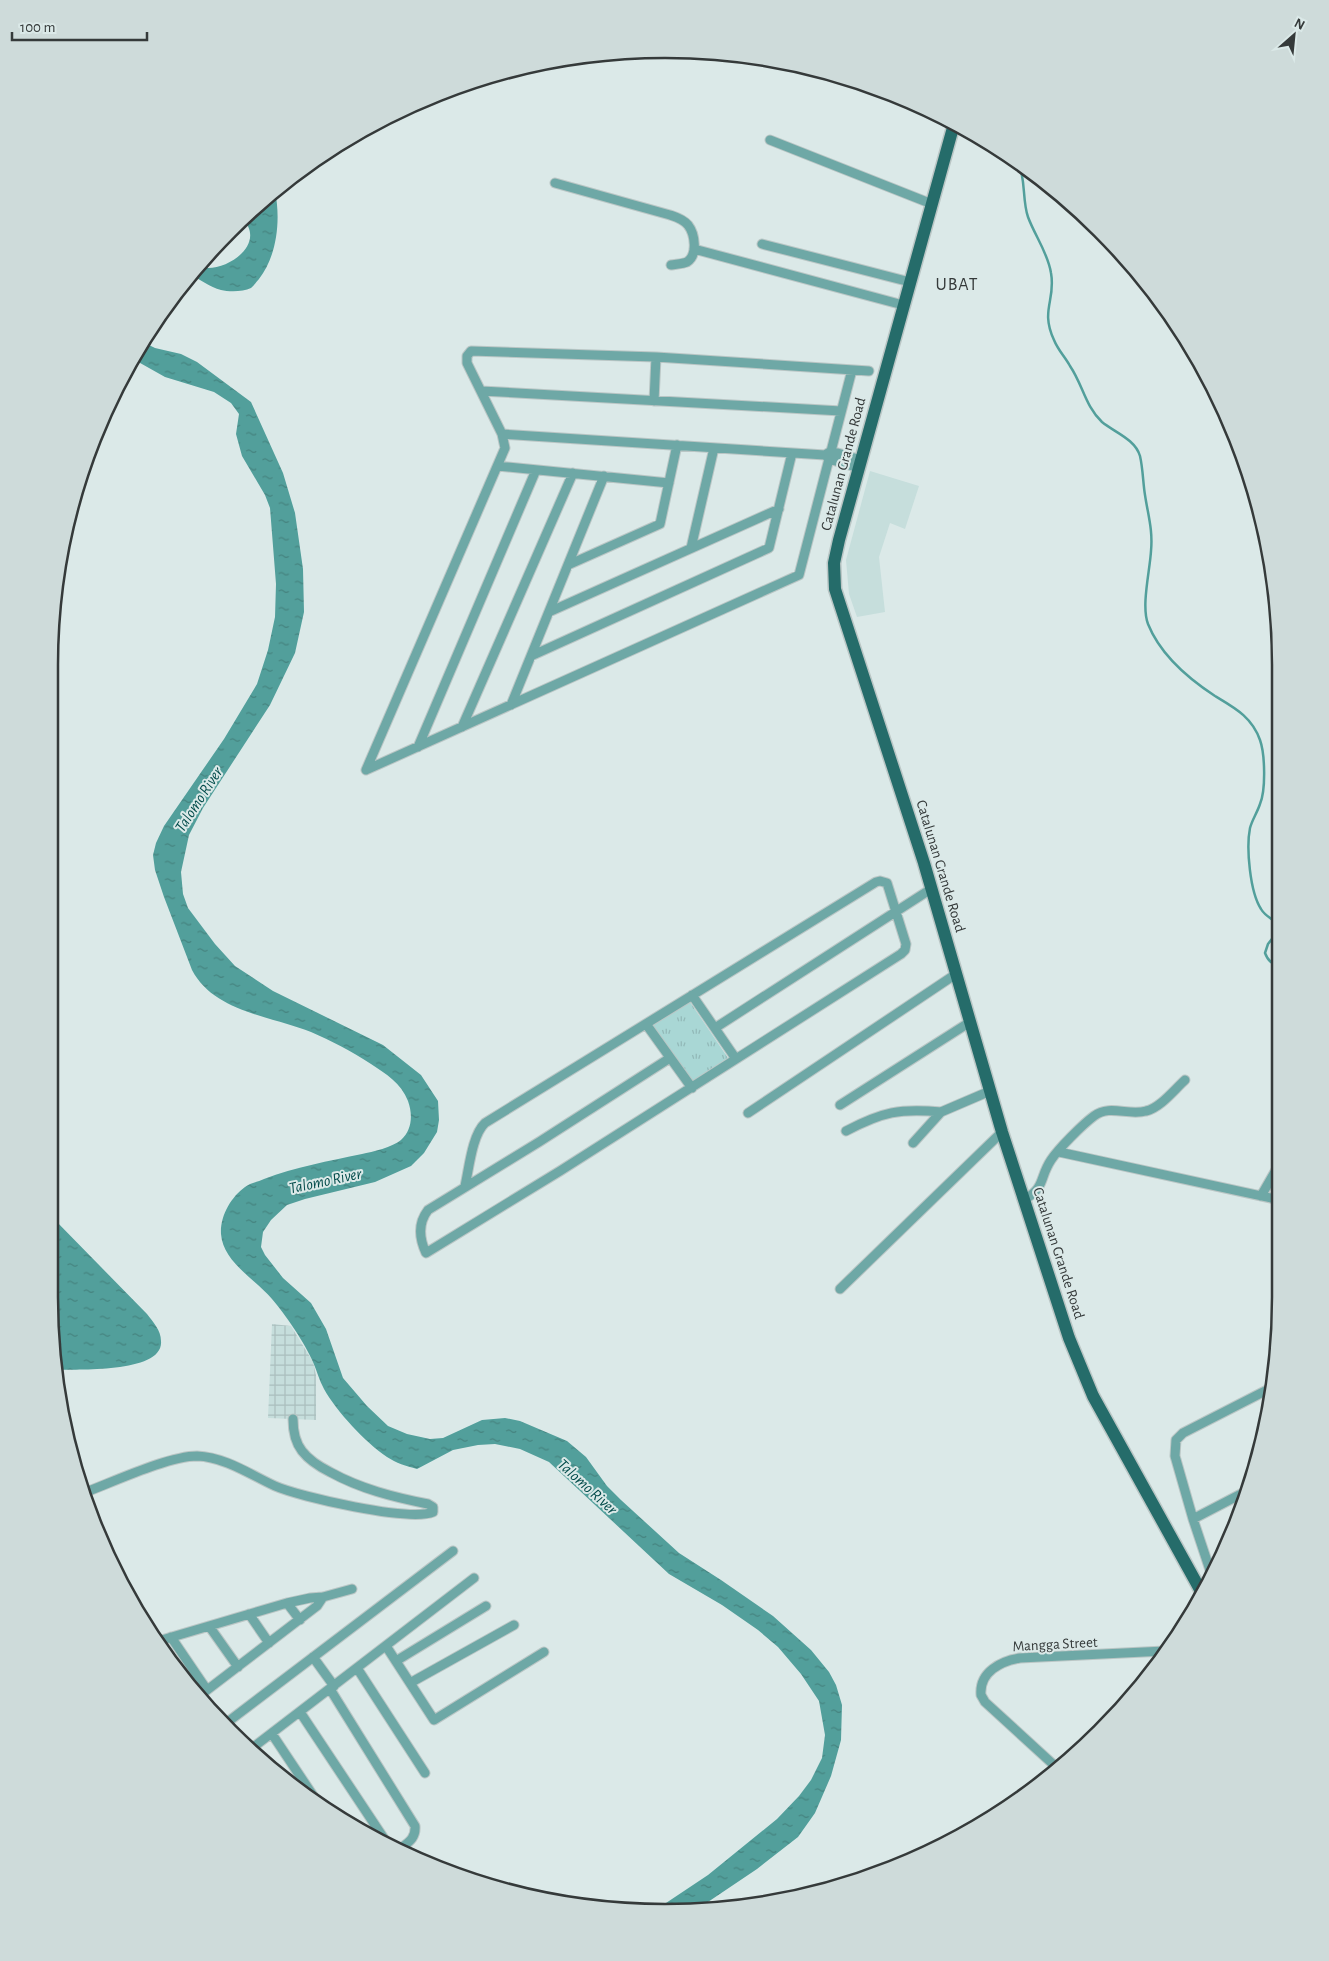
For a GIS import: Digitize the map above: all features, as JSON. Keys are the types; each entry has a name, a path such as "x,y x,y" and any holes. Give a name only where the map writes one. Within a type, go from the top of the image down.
{"main road":[{"name":"Catalunan Grande Road","path":"952,130 836,553 834,571 835,590 931,889 1002,1132 1082,1372 1198,1585"}],"street":[{"path":"770,140 932,204"},
{"path":"555,183 678,218 692,232 694,248 691,258 687,261 671,265"},
{"path":"762,244 910,282"},
{"path":"694,248 903,305"},
{"path":"852,370 828,455 799,575 366,770 505,448 502,434 467,359 468,353 475,350 656,357 869,371"},
{"path":"654,401 656,357"},
{"path":"481,391 841,411"},
{"path":"502,434 828,455 860,464"},
{"path":"568,565 660,524 677,445"},
{"path":"692,548 714,448"},
{"path":"531,656 769,548 792,452"},
{"path":"498,466 669,483"},
{"path":"418,747 536,470"},
{"path":"462,727 573,473"},
{"path":"512,705 604,476"},
{"path":"549,612 779,509"},
{"path":"465,1186 474,1144 481,1127 876,882 884,881 889,886 906,944 905,950 901,954 692,1088 426,1253 420,1235 423,1216 435,1204 465,1186 670,1058"},
{"path":"715,1028 931,889"},
{"path":"748,1113 956,974"},
{"path":"692,995 736,1059"},
{"path":"840,1105 970,1022"},
{"path":"646,1024 692,1088"},
{"path":"1024,1200 1039,1189 1050,1162 1089,1121 1101,1112 1110,1110 1147,1111 1185,1080"},
{"path":"913,1143 941,1112 990,1091"},
{"path":"846,1131 880,1115 894,1112 920,1110 941,1112"},
{"path":"840,1288 1002,1132"},
{"path":"1059,1152 1272,1198"},
{"path":"1261,1196 1272,1177"},
{"path":"1209,1566 1175,1456 1176,1440 1183,1432 1264,1392"},
{"path":"90,1491 171,1461 199,1456 247,1471 275,1486 320,1500 382,1511 422,1514 432,1512 433,1507 428,1504 374,1492 357,1486 322,1468 302,1452 297,1441 293,1419"},
{"path":"1193,1519 1238,1495"},
{"path":"230,1720 453,1551"},
{"path":"256,1746 474,1578"},
{"path":"164,1639 287,1603 310,1598 323,1598 352,1588"},
{"path":"204,1692 300,1620 317,1606 323,1598"},
{"path":"287,1603 300,1620"},
{"path":"396,1661 486,1606"},
{"path":"249,1614 269,1643"},
{"path":"410,1683 514,1625"},
{"path":"209,1626 238,1667"},
{"path":"170,1637 207,1690"},
{"path":"386,1646 434,1720 544,1652"},
{"name":"Mangga Street","path":"1050,1765 985,1702 980,1688 993,1668 1006,1660 1020,1658 1156,1651"},
{"path":"313,1657 415,1826 416,1832 412,1840 405,1845"},
{"path":"357,1668 425,1773"},
{"path":"300,1712 380,1832"},
{"path":"272,1734 307,1787"}],"shaded area":[{"path":"870,471 919,486 905,529 890,523 879,557 885,612 857,617 849,594 846,560"},
{"path":"272,1324 291,1326 313,1362 316,1375 316,1420 268,1418"}],"green space":[{"path":"690,1002 728,1058 692,1081 652,1026"}],"water":[{"path":"276,198 278,214 274,249 265,270 252,287 240,291 221,290 197,278 206,266 217,267 236,259 248,244 250,236 246,224"},
{"name":"Talomo River","path":"149,345 181,354 197,362 251,402 283,473 295,513 303,569 304,612 295,653 270,705 203,808 189,835 181,872 183,894 188,908 215,944 235,966 273,991 383,1045 421,1075 438,1101 439,1120 437,1132 424,1153 411,1166 375,1182 287,1205 271,1220 263,1232 261,1247 283,1278 311,1303 326,1329 343,1378 367,1406 388,1426 407,1434 430,1439 443,1438 482,1420 505,1418 520,1421 567,1441 586,1457 607,1486 621,1500 679,1553 773,1616 811,1650 829,1672 836,1685 842,1705 841,1740 831,1776 815,1813 798,1837 757,1869 709,1902 666,1903 708,1875 777,1819 811,1780 822,1758 825,1735 819,1701 801,1674 778,1647 758,1630 722,1605 669,1574 549,1462 520,1449 495,1444 453,1450 417,1469 387,1457 361,1435 336,1407 322,1386 305,1346 289,1321 272,1299 234,1262 223,1244 221,1227 224,1214 235,1196 245,1187 288,1171 371,1152 393,1145 405,1136 411,1122 411,1112 405,1095 397,1084 382,1071 356,1055 311,1032 245,1011 214,995 202,984 192,970 164,897 155,870 153,855 156,843 164,826 224,739 257,684 268,650 275,617 276,584 270,508 265,495 242,456 236,434 239,414 231,403 214,392 165,377 138,362"},
{"path":"58,1223 147,1314 160,1333 161,1341 158,1352 149,1359 117,1368 62,1370 59,1336"}],"waterway":[{"path":"1022,174 1028,217 1047,258 1051,273 1052,291 1048,321 1054,340 1074,373 1096,416 1129,440 1140,456 1151,536 1145,608 1148,624 1160,646 1176,665 1205,689 1248,719 1260,740 1264,763 1264,781 1262,798 1250,828 1249,858 1257,901 1264,913 1272,919"},
{"path":"1272,939 1265,953 1272,962"}],"district":[{"name":"UBAT","path":"957,284"}]}
